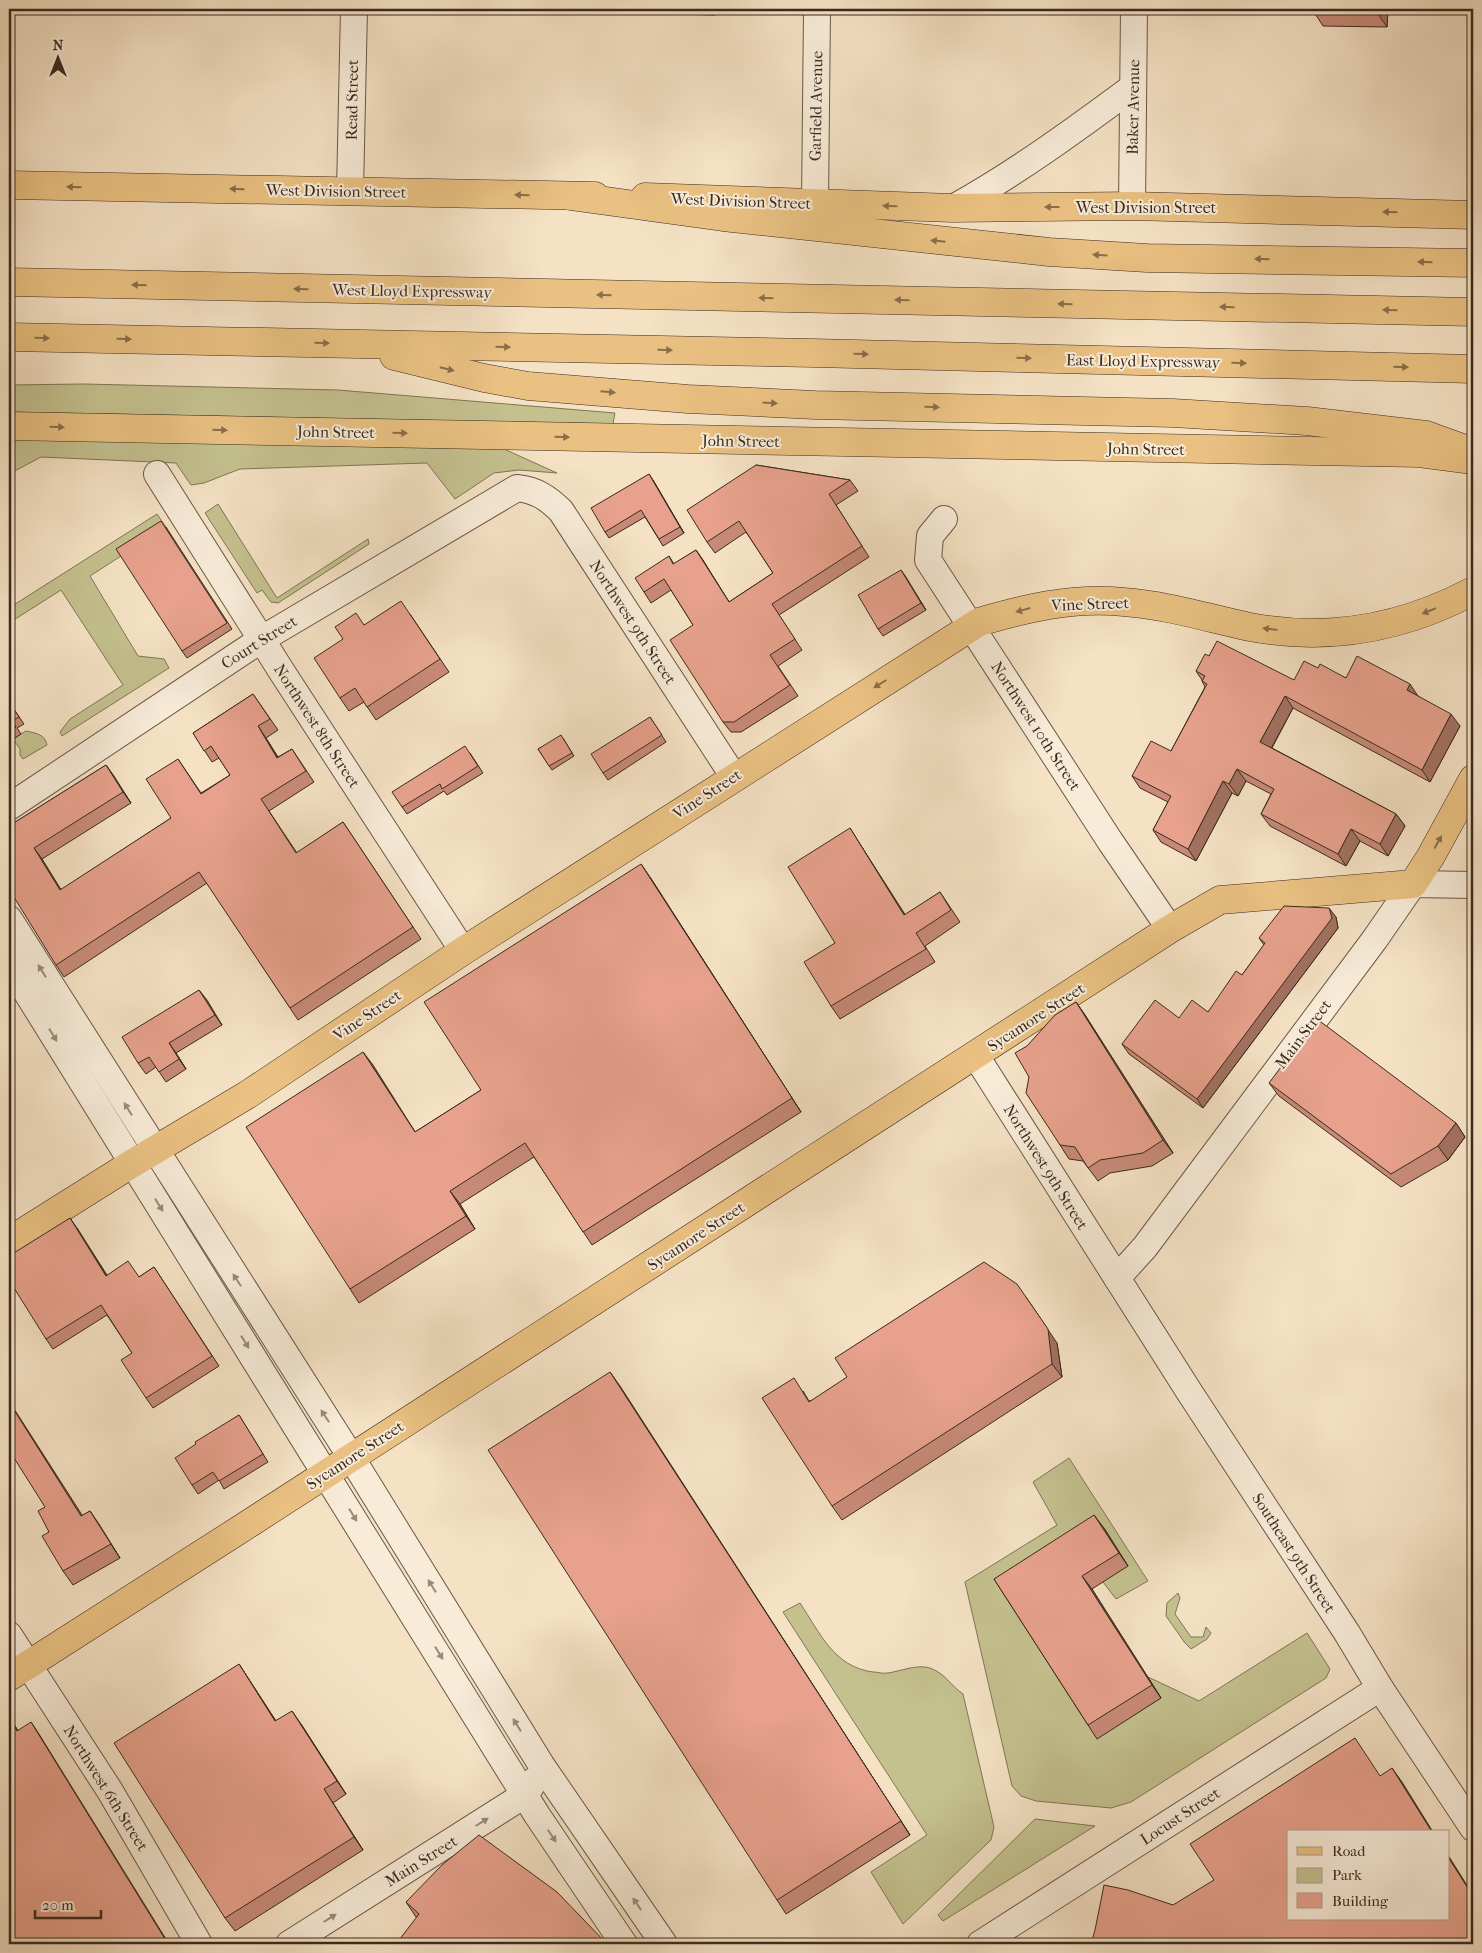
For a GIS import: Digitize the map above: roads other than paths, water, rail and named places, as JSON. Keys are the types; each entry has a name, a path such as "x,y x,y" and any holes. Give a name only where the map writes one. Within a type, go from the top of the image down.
{"main road":[{"name":"West Division Street","path":"9,185 706,198 815,204 953,208 1132,206 1473,215"},
{"path":"570,196 722,217 1049,252 1147,258 1473,264"},
{"name":"West Lloyd Expressway","path":"9,282 1473,312"},
{"path":"9,337 349,344 484,378 528,386 688,399 815,405 1173,413 1307,422 1426,435 1473,452"},
{"name":"East Lloyd Expressway","path":"349,344 1473,369"},
{"name":"John Street","path":"9,426 1419,453 1473,460"},
{"name":"Vine Street","path":"9,1241 247,1095 463,951 978,622 1031,608 1070,602 1122,602 1141,604 1253,627 1298,633 1324,633 1378,627 1412,618 1450,603 1473,591"},
{"name":"Main Street","path":"1413,884 1473,779"},
{"name":"Sycamore Street","path":"18,1671 352,1458 1170,929 1220,900 1413,884"}],"street":[{"name":"Read Street","path":"350,191 354,9"},
{"name":"Garfield Avenue","path":"815,204 817,9"},
{"name":"Baker Avenue","path":"1132,206 1134,9"},
{"path":"953,208 985,190 1098,114 1133,87"},
{"name":"Northwest 8th Street","path":"157,474 282,672 463,951"},
{"name":"Court Street","path":"9,807 262,639 517,488"},
{"name":"Northwest 9th Street","path":"517,488 531,489 549,499 562,511 734,777"},
{"name":"Northwest 10th Street","path":"944,518 930,536 928,560 1110,841 1170,929"},
{"path":"1413,884 1473,885"},
{"name":"Main Street","path":"1117,1278 1151,1239 1375,939 1413,884"},
{"path":"9,919 327,1474 526,1794 537,1815 624,1944"},
{"path":"9,964 352,1458 542,1766 664,1944"},
{"name":"Northwest 9th Street","path":"976,1056 1117,1278"},
{"name":"Southeast 9th Street","path":"1117,1278 1380,1688 1473,1828"},
{"name":"Northwest 6th Street","path":"9,1634 18,1671 110,1791 199,1944"},
{"name":"Locust Street","path":"980,1944 1380,1688"},
{"name":"Main Street","path":"289,1944 526,1794 542,1766"}]}
